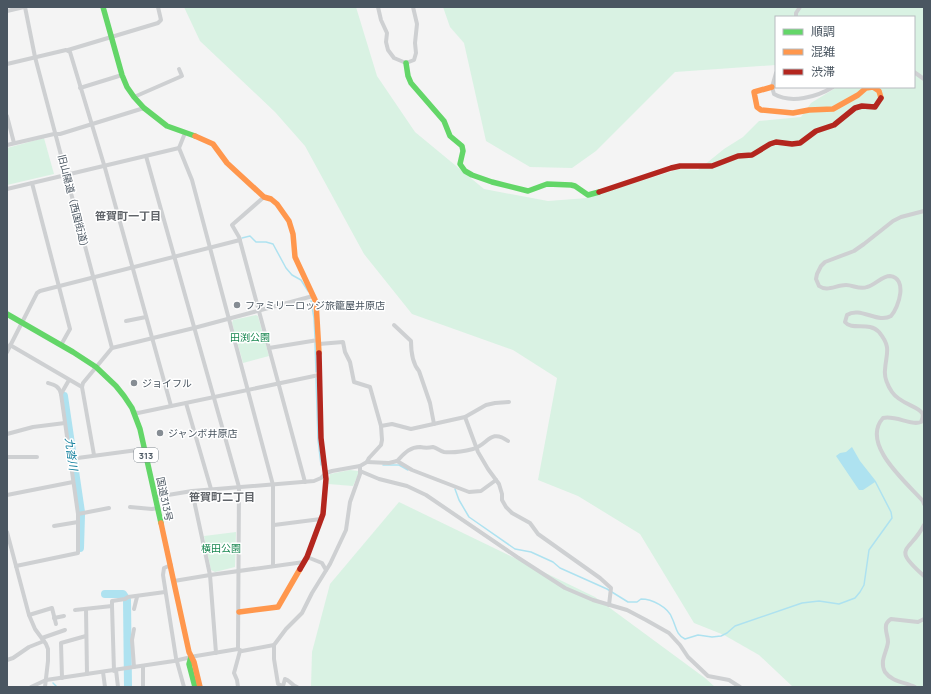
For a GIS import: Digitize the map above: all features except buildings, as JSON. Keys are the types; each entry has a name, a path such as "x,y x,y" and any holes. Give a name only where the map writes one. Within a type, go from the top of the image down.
{"main road":[{"path":"103,7 122,75 134,98 167,126 200,137 213,144 227,163 264,197 271,199 277,204 289,221 293,234 295,257 313,296 316,307 321,438 326,474 322,520 306,559 278,607 239,612"},
{"path":"406,63 408,76 411,82 444,121 450,136 462,146 463,151 460,166 463,170 478,178 528,191 546,184 571,185 588,195 635,181 671,168 680,166 712,166 738,156 752,155 776,142 800,143 816,131 834,125 855,108 862,106 875,107 880,102 881,95 877,89 874,88"},
{"path":"772,87 754,92 757,107 761,110 793,113 809,110 833,109 866,88"},
{"name":"国道313号","path":"7,314 81,356 96,367 116,386 134,412 139,424 191,657 194,662 200,687"},
{"name":"国道313号","path":"191,657 189,664 195,687"}],"street":[{"path":"7,11 24,7"},
{"name":"旧山陽道（西国街道）","path":"24,7 35,57 112,348"},
{"path":"7,64 68,50 110,36 158,23 161,20 158,7"},
{"path":"378,7 381,20 387,33 386,42 388,50 394,58 406,63 414,60 416,53 415,40 417,24 413,7"},
{"path":"796,16 796,13 800,7"},
{"path":"68,50 70,52 104,166 171,406"},
{"path":"134,98 182,76 179,69"},
{"path":"915,73 924,79"},
{"path":"80,88 122,75"},
{"path":"775,76 772,87 774,94 784,98 809,97 831,88"},
{"path":"7,145 92,126 144,108"},
{"path":"7,116 14,143"},
{"path":"185,133 179,148 192,180 273,485 273,565"},
{"path":"7,189 179,148"},
{"path":"146,156 240,487 239,650 234,673 238,687"},
{"path":"32,183 70,328 61,345"},
{"path":"264,197 232,225 240,240 305,482"},
{"path":"924,211 901,216 893,220 854,251 825,262 819,270 816,279 819,286 826,289 844,285 865,288 886,277 893,277 898,282 901,290 897,305 891,316 884,318 854,312 847,315 845,322 851,326 871,326 877,330 887,347 888,354 884,370 889,387 896,398 920,410 922,413 923,418 921,422 917,424 893,417 883,418 877,428 876,436 888,463 924,504"},
{"path":"7,352 37,293 240,240"},
{"path":"94,455 82,387 83,383 112,348 229,319 313,296"},
{"path":"126,321 146,317"},
{"path":"394,325 411,341 412,355 430,403 434,424"},
{"path":"269,348 318,342 343,342 345,352 350,362 352,380 356,384 370,387 381,426 381,445 360,469 350,502 346,530 335,554 300,617 286,629 274,645 274,659 278,684 283,686 285,679 287,679 297,687"},
{"path":"10,345 82,387"},
{"path":"134,412 138,413 214,398 318,375"},
{"path":"61,394 69,380"},
{"path":"16,566 78,553 78,514 73,482 72,458 61,394 60,389 48,383"},
{"path":"381,426 392,424 411,429 465,418 486,405 509,402"},
{"path":"186,403 211,489"},
{"path":"465,418 482,458 488,469 500,484 502,500 512,513 530,523 538,534 600,578 611,588 609,605"},
{"path":"7,434 33,427 65,423"},
{"path":"397,462 406,452 418,447 425,449 433,447 443,452 468,450 477,447 493,436 504,438 508,441"},
{"path":"72,458 145,449"},
{"path":"7,457 38,457"},
{"path":"367,462 397,462 412,470 469,492 481,491 496,480"},
{"path":"156,497 211,489 305,482 321,478 332,471 360,469 379,479 407,486 426,495 565,588 593,600 636,615 669,633 688,657 708,676 729,680 740,687"},
{"path":"7,495 73,482"},
{"path":"192,491 210,575 216,652"},
{"path":"130,507 152,509 158,508"},
{"path":"78,514 109,508"},
{"path":"274,525 322,520"},
{"path":"54,526 78,522"},
{"path":"924,525 906,549 906,555 910,563 924,576"},
{"path":"7,532 29,615 35,629 47,646 48,655 45,687"},
{"path":"174,581 306,559 322,563 326,570"},
{"path":"171,565 164,568 163,573 165,592 176,661 184,687"},
{"path":"118,687 115,670 112,602 140,595 165,592"},
{"path":"134,609 137,596"},
{"path":"76,610 112,606"},
{"path":"29,615 52,608 56,624"},
{"path":"86,608 87,674"},
{"path":"54,618 64,616"},
{"path":"915,687 897,682 885,671 883,661 887,645 886,625 891,619 918,622 924,619"},
{"path":"130,668 134,629"},
{"path":"7,660 13,658 43,639 65,630"},
{"path":"62,678 61,643 86,636"},
{"path":"31,687 46,680 176,661 216,652 274,645"},
{"path":"142,666 143,687"},
{"path":"103,672 105,687"}],"green space":[{"path":"184,7 356,7 377,76 415,132 484,189 548,201 587,198 679,169 698,170 724,149 743,137 759,121 801,117 811,103 835,88 915,88 915,16 775,16 775,65 675,72 596,151 572,168 530,167 486,141 464,43 450,27 443,7 924,7 924,687 793,687 759,655 724,635 694,623 640,534 578,496 538,480 557,378 513,350 412,314 364,254 305,146 275,112 200,41"},
{"path":"44,138 54,174 7,185 7,148"},
{"name":"田渕公園","path":"256,315 258,316 269,356 243,363 232,323 233,320"},
{"path":"350,470 358,471 359,473 353,486 328,484 330,474"},
{"path":"399,502 595,597 715,687 311,687 312,652 330,584"},
{"name":"横田公園","path":"236,532 235,567 215,572 211,570 204,536"}],"water":[{"path":"852,447 860,461 875,480 875,482 863,490 859,490 836,456 840,453 846,452"}],"waterway":[{"path":"242,238 250,236 256,242 273,244 286,268 292,275 301,280 308,291"},
{"path":"311,301 315,338"},
{"path":"315,342 316,372"},
{"path":"316,378 318,440 321,465"},
{"name":"九沓川","path":"64,396 81,512"},
{"path":"383,465 399,465 408,470"},
{"path":"455,489 459,500 469,517 515,549 531,552 553,562 560,568 607,589 628,602 637,602 641,599 645,599 659,604 670,614 678,633 685,639 698,635 712,637 721,636 735,626 802,603 819,601 839,604 855,598 864,585 869,550 892,518 891,512 875,481"},
{"name":"九沓川","path":"80,548 81,515"},
{"name":"九沓川","path":"105,594 123,594 127,600 128,687"},
{"path":"53,683 57,687"}],"traffic: fast":[{"path":"103,7 122,75 127,87 134,97 144,108 167,126 195,136"},
{"path":"406,63 408,76 411,83 444,121 450,136 462,146 463,151 460,164 465,171 492,182 528,191 547,184 575,186 588,195 599,192"},
{"path":"7,314 96,367 124,396 132,408 140,429 161,523"},
{"path":"191,657 189,664 195,687"}],"traffic: slow":[{"path":"772,87 754,92 757,107 761,110 793,113 809,110 833,109 858,95 866,88"},
{"path":"874,88 879,91 881,98"},
{"path":"195,136 213,144 227,163 264,197 271,199 277,204 289,221 293,234 295,257 316,302 319,353"},
{"path":"161,523 189,652 194,662 200,687"},
{"path":"239,612 278,607 300,569"}],"traffic: jam":[{"path":"599,192 671,168 680,166 712,166 738,156 752,155 776,142 792,144 800,143 816,131 834,125 855,108 862,106 875,107 881,98"},
{"path":"300,569 307,557 323,514 326,479 321,438 319,353"}],"place":[{"name":"ファミリーロッジ旅籠屋井原店","path":"237,305"},
{"name":"ジョイフル","path":"134,383"},
{"name":"ジャンボ井原店","path":"160,433"}],"district":[{"name":"笹賀町一丁目","path":"128,215"},
{"name":"笹賀町二丁目","path":"222,496"}]}
